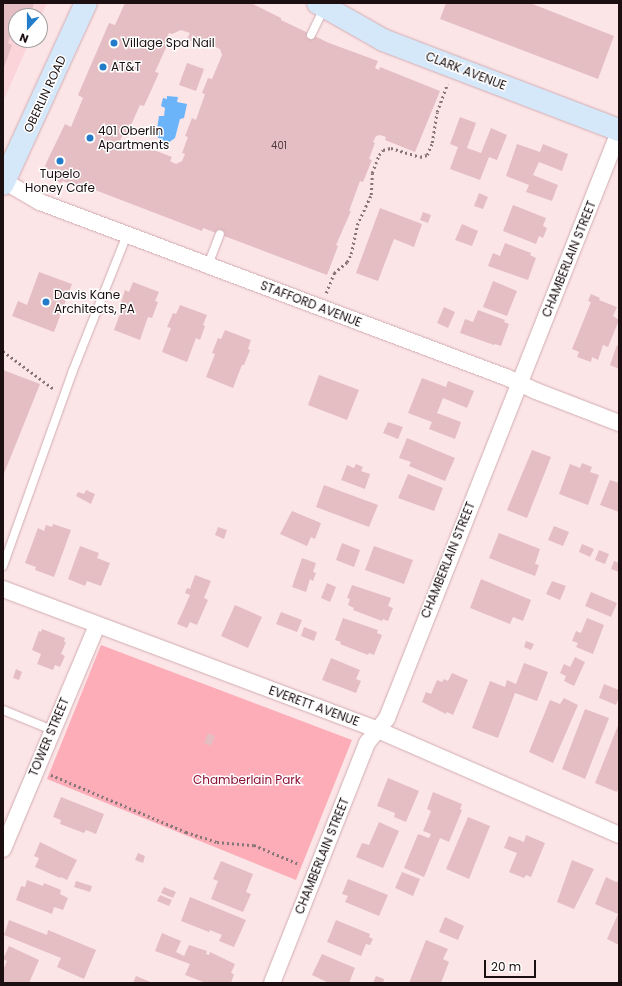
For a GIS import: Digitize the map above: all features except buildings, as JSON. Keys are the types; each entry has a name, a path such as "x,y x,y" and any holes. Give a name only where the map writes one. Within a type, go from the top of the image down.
{"main road":[{"name":"OBERLIN ROAD","path":"4,182 86,3"},
{"name":"CLARK AVENUE","path":"323,4 383,40 619,131"}],"street":[{"name":"CHAMBERLAIN STREET","path":"272,983 367,743 387,718 619,131"},
{"name":"STAFFORD AVENUE","path":"4,182 40,202 619,423"},
{"name":"EVERETT AVENUE","path":"3,589 378,730 619,835"},
{"name":"TOWER STREET","path":"3,849 97,625"}],"lane":[{"path":"311,34 323,4"},
{"path":"208,265 220,234"},
{"path":"3,566 72,373 127,236"},
{"path":"3,710 52,730"}],"path":[{"path":"320,308 334,273 347,262 357,225 371,195 372,173 379,155 383,150 391,148 420,157 427,155 432,143 437,112 454,67"},
{"path":"3,351 55,389"},
{"path":"50,775 186,832 217,842 254,845 299,864"}],"shaded area":[{"path":"3,3 47,3 45,8 8,8 8,48 27,48 3,102"}],"green space":[{"name":"Chamberlain Park","path":"101,645 352,740 296,880 47,779"}],"water":[{"path":"167,96 178,97 177,102 187,104 184,118 180,119 175,138 168,143 162,142 156,135 159,116 164,116 165,108 161,106 163,98 167,99"}],"place":[{"name":"Village Spa Nail","path":"114,43"},
{"name":"AT&T","path":"103,67"},
{"name":"401 Oberlin Apartments","path":"90,138"},
{"name":"Tupelo Honey Cafe","path":"60,161"},
{"name":"Davis Kane Architects, PA","path":"46,302"}]}
